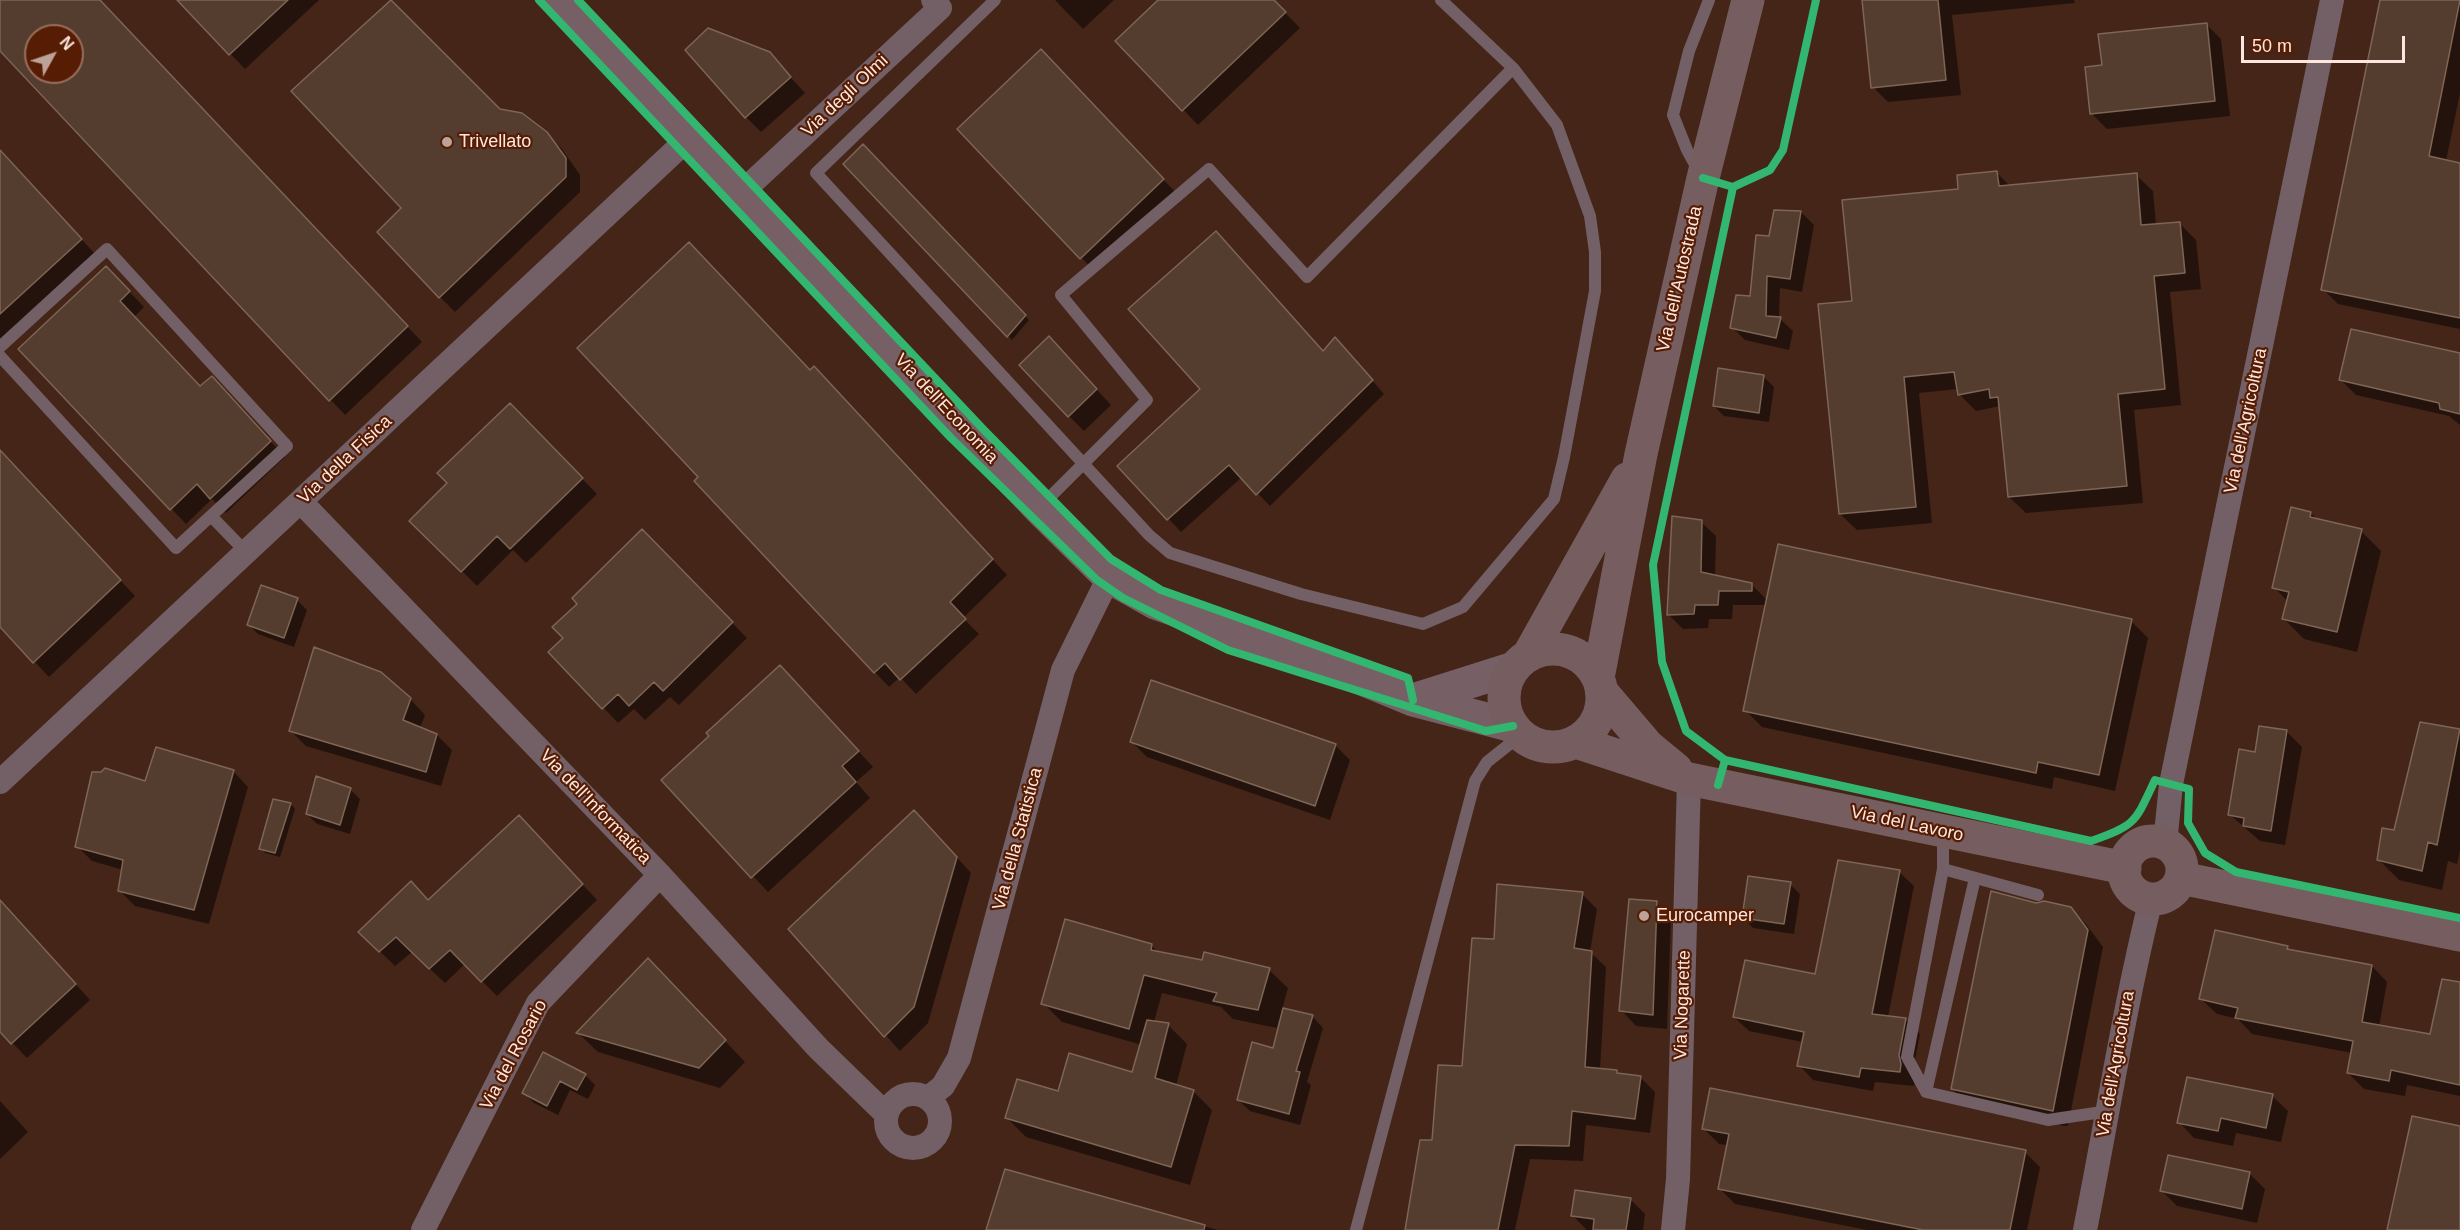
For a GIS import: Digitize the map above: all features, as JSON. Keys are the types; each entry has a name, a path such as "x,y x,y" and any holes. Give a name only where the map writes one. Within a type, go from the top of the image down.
{"main road":[{"name":"Via dell'Economia","path":"560,0 1039,508 1109,577 1155,603 1306,656 1413,700 1517,730"},
{"name":"Via dell'Autostrada","path":"1576,742 1588,733 1597,721 1602,707 1600,685 1641,454 1703,178 1748,0"},
{"name":"Via dell'Autostrada","path":"1517,730 1506,712 1504,697 1507,682 1521,662 1641,454"},
{"path":"1413,700 1521,662 1543,650 1560,649 1575,654 1589,664 1600,685"},
{"name":"Via del Lavoro","path":"1600,685 1648,746 1689,779"},
{"path":"1517,730 1533,743 1548,747 1576,742"},
{"name":"Via del Lavoro","path":"1576,742 1689,779 2125,868"},
{"path":"2156,841 2165,844 2178,854 2182,870 2178,886 2166,896 2151,899 2134,892 2128,885 2125,868 2127,859 2139,845 2156,841"},
{"path":"2181,878 2460,935"}],"street":[{"name":"Via degli Olmi","path":"742,192 940,8 933,0"},
{"name":"Via dell'Agricoltura","path":"2165,844 2171,784 2332,0"},
{"name":"Via della Fisica","path":"0,782 690,137"},
{"name":"Via dell'Informatica","path":"301,502 660,875 818,1048 886,1114"},
{"name":"Via della Statistica","path":"928,1098 943,1086 958,1058 1064,670 1109,577"},
{"name":"Via Nogarette","path":"1673,1230 1678,1179 1689,779"},
{"name":"Via del Rosario","path":"423,1230 538,1003 660,875"},
{"name":"Via dell'Agricoltura","path":"2085,1230 2109,1111 2133,970 2151,899"},
{"path":"920,1094 928,1098 939,1111 940,1128 930,1142 923,1147 914,1148 898,1144 887,1131 886,1114 895,1099 903,1095 920,1094"}],"lane":[{"path":"995,0 816,173 1149,535 1170,553 1301,594 1423,624 1462,607 1554,499 1595,291 1595,252 1590,216 1557,125 1513,68 1441,0"},
{"path":"1703,178 1687,150 1673,116 1689,51 1709,0"},
{"path":"1039,508 1147,400 1061,295 1209,169 1307,278 1513,68"},
{"path":"0,347 107,249 287,446 176,548 0,356"},
{"path":"211,516 246,552"},
{"path":"1356,1230 1475,781 1487,762 1517,730"},
{"path":"1943,832 1943,869 1907,1057 1926,1092 2048,1120 2109,1111"},
{"path":"1943,869 2038,895"},
{"path":"1926,1092 1975,878"}],"building":[{"path":"0,0 100,0 408,326 329,401 31,84 84,84 84,24 24,24 24,77 0,51"},
{"path":"177,0 288,0 229,55"},
{"name":"Trivellato","path":"391,0 500,109 522,113 547,132 566,158 566,177 439,298 377,232 401,208 291,91"},
{"path":"1158,0 1274,0 1286,12 1182,111 1115,41"},
{"path":"1862,0 1938,0 1946,80 1871,88"},
{"path":"2380,0 2460,0 2429,156 2460,163 2460,318 2321,290"},
{"path":"2207,23 2215,101 2090,114 2085,67 2102,65 2098,34"},
{"path":"708,28 770,52 791,77 745,118 685,50"},
{"path":"1041,49 1164,179 1080,259 957,129"},
{"path":"863,144 1026,315 1007,337 843,164"},
{"path":"0,150 82,239 0,314"},
{"path":"1997,171 1999,186 2137,173 2141,225 2180,222 2185,273 2154,276 2165,389 2118,394 2127,486 2008,497 1998,397 1990,398 1989,389 1958,395 1954,372 1904,377 1916,507 1839,514 1818,304 1852,301 1842,200 1958,189 1957,175"},
{"path":"1774,210 1801,211 1790,279 1767,276 1766,316 1781,317 1776,338 1730,328 1736,295 1750,296 1756,235 1769,236"},
{"path":"1216,231 1323,351 1335,337 1373,380 1256,495 1229,465 1167,520 1117,466 1200,389 1128,309"},
{"path":"689,242 810,370 814,366 993,559 950,602 966,619 900,680 885,663 874,673 694,481 698,477 577,348"},
{"path":"106,266 130,291 120,301 200,386 212,376 271,441 210,499 197,484 170,510 18,349"},
{"path":"2351,329 2460,353 2460,414 2440,409 2439,403 2339,380"},
{"path":"1049,336 1097,389 1068,417 1019,365"},
{"path":"1718,368 1764,375 1759,413 1713,406"},
{"path":"510,403 583,478 510,549 497,536 461,572 409,521 447,483 437,473"},
{"path":"0,450 121,580 33,663 0,627"},
{"path":"2291,507 2311,512 2310,517 2362,529 2337,632 2282,619 2289,592 2272,588"},
{"path":"1672,516 1702,520 1701,572 1752,583 1752,591 1719,591 1718,605 1695,605 1694,614 1667,615"},
{"path":"642,529 733,622 663,691 654,682 629,706 618,694 602,709 548,652 563,638 552,627 577,604 572,598"},
{"path":"1778,544 2132,619 2099,775 2038,762 2036,773 1743,711"},
{"path":"261,585 298,598 284,638 247,625"},
{"path":"314,647 381,672 411,698 403,720 437,734 426,772 289,731"},
{"path":"780,665 859,751 842,766 856,782 751,878 661,780 709,736 706,733"},
{"path":"1151,680 1336,744 1315,806 1130,742"},
{"path":"2420,722 2460,729 2437,845 2428,842 2422,871 2377,860 2382,828 2394,830"},
{"path":"2259,726 2287,730 2271,831 2243,826 2244,818 2228,815 2239,749 2255,752"},
{"path":"156,747 234,770 194,910 118,891 123,860 75,847 92,772 101,772 105,768 145,781"},
{"path":"316,776 351,788 340,825 306,814"},
{"path":"273,799 291,803 275,853 259,849"},
{"path":"914,810 957,857 914,1007 884,1037 788,929"},
{"path":"519,815 583,884 481,982 450,950 429,969 396,937 379,952 358,932 411,881 428,900"},
{"path":"1838,860 1900,870 1872,1014 1906,1018 1899,1055 1900,1072 1861,1068 1859,1077 1797,1066 1804,1032 1733,1017 1745,960 1815,974"},
{"path":"1748,876 1791,882 1784,924 1742,918"},
{"path":"1497,884 1583,892 1574,948 1592,951 1585,1067 1617,1070 1617,1073 1641,1076 1635,1119 1572,1111 1569,1146 1515,1145 1498,1230 1405,1230 1420,1140 1432,1140 1438,1065 1462,1066 1472,938 1494,939"},
{"path":"1991,891 2036,903 2044,901 2071,907 2088,930 2053,1111 1951,1089"},
{"path":"1629,899 1657,901 1653,1015 1619,1011"},
{"path":"0,900 76,984 11,1044 0,1032"},
{"path":"1065,919 1152,944 1151,950 1202,960 1204,952 1270,968 1258,1010 1213,1001 1217,993 1144,975 1129,1029 1041,1004"},
{"path":"2215,930 2288,946 2287,949 2372,965 2362,1022 2430,1034 2442,979 2460,982 2460,1085 2391,1070 2389,1081 2347,1073 2353,1041 2235,1018 2238,1008 2199,999"},
{"path":"648,958 726,1040 699,1068 576,1033"},
{"path":"1283,1008 1313,1015 1296,1071 1300,1072 1289,1114 1237,1100 1252,1042 1273,1048"},
{"path":"1147,1020 1169,1023 1155,1078 1194,1090 1171,1167 1005,1118 1017,1079 1058,1091 1069,1053 1132,1072"},
{"path":"543,1052 586,1074 577,1090 560,1081 547,1106 522,1093"},
{"path":"2187,1077 2273,1094 2266,1128 2221,1118 2218,1131 2177,1123"},
{"path":"1710,1088 2026,1150 2010,1230 1923,1230 1718,1189 1729,1134 1702,1129"},
{"path":"2412,1116 2460,1126 2460,1230 2387,1230"},
{"path":"2168,1155 2250,1172 2242,1209 2160,1191"},
{"path":"1005,1169 1205,1225 1204,1230 986,1230"},
{"path":"1575,1190 1631,1198 1626,1230 1593,1230 1594,1219 1571,1216"}],"cycle path":[{"path":"539,0 951,438 1097,580 1123,598 1228,650 1486,731 1513,726"},
{"path":"578,0 984,430 1111,559 1161,590 1408,678 1413,700"},
{"path":"1703,178 1733,187 1770,170 1783,150 1816,0"},
{"path":"1718,785 1725,760 1686,731 1662,662 1653,565 1733,187"},
{"path":"1725,760 2091,841 2118,831 2133,820 2155,780 2189,789 2188,823 2205,853 2236,872 2460,918"}],"place":[{"name":"Trivellato","path":"447,142"},
{"name":"Eurocamper","path":"1644,916"}]}
